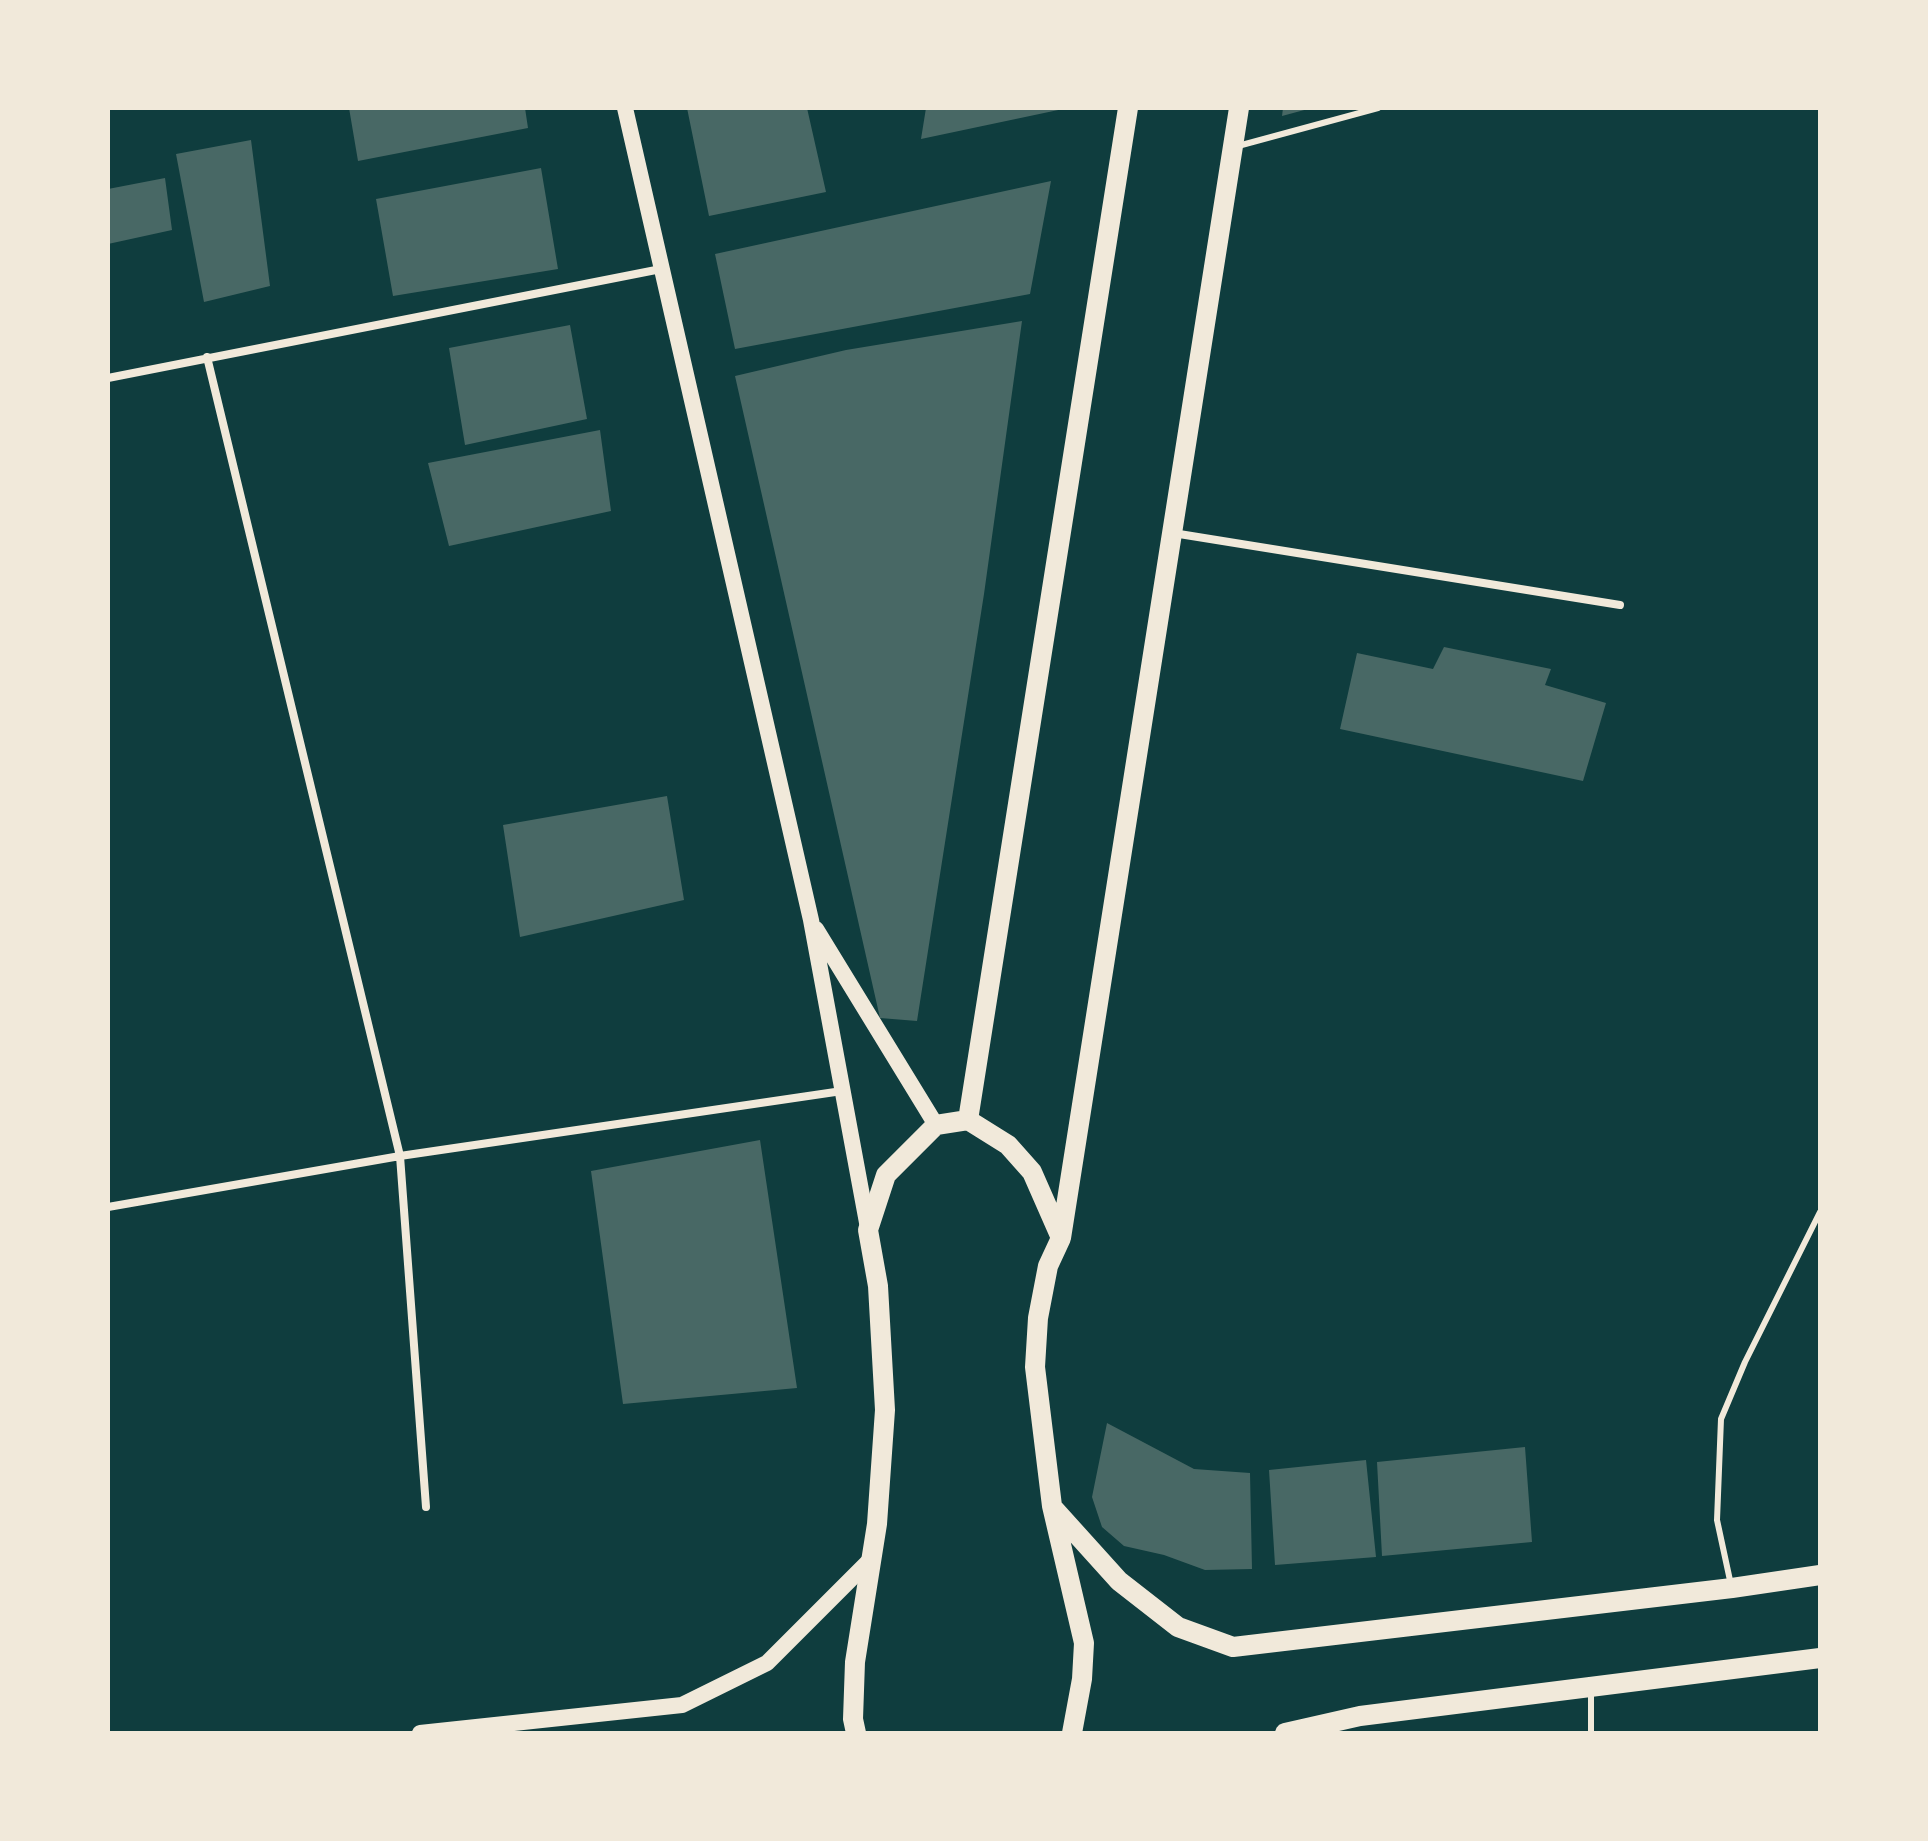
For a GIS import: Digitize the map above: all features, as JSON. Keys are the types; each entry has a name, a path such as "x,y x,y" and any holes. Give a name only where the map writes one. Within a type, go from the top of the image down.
{"main road":[{"path":"625,108 811,920 878,1286 885,1410 877,1524 855,1662 853,1719 856,1733"},
{"path":"968,1120 1128,108"},
{"path":"1072,1733 1082,1679 1084,1643 1052,1506 1035,1367 1038,1318 1048,1266 1061,1238 1239,108"},
{"path":"811,920 936,1125"},
{"path":"868,1230 886,1175 936,1125 968,1120 1008,1145 1032,1172 1061,1238"},
{"path":"1052,1506 1119,1581 1178,1627 1233,1647 1820,1575"},
{"path":"420,1733 682,1705 767,1663 871,1559"},
{"path":"1285,1733 1360,1716 1820,1658"}],"street":[{"path":"108,378 661,269"},
{"path":"207,357 400,1156 426,1507"},
{"path":"1172,533 1620,605"},
{"path":"108,1207 400,1156 844,1091"}],"lane":[{"path":"1233,147 1378,108"},
{"path":"1732,1588 1717,1520 1721,1419 1745,1362 1820,1212"},
{"path":"1591,1685 1591,1733"}],"building":[{"path":"349,108 525,108 528,128 358,161"},
{"path":"687,108 807,108 826,192 709,216"},
{"path":"926,108 1062,108 1063,109 921,139"},
{"path":"1283,108 1308,108 1308,109 1282,116"},
{"path":"251,140 270,286 204,302 176,154"},
{"path":"541,168 558,269 393,296 376,199"},
{"path":"165,178 172,230 108,244 108,189"},
{"path":"1051,181 1030,294 735,349 715,254"},
{"path":"1022,321 984,594 917,1021 880,1018 735,376 846,350"},
{"path":"570,325 587,419 465,445 449,348"},
{"path":"600,430 611,511 449,546 428,463"},
{"path":"1444,647 1551,669 1545,685 1606,703 1583,781 1340,729 1357,653 1433,669"},
{"path":"667,796 684,900 520,937 503,825"},
{"path":"760,1140 797,1388 623,1404 591,1171"},
{"path":"1107,1423 1194,1469 1250,1473 1252,1569 1205,1570 1164,1555 1124,1546 1102,1527 1092,1497"},
{"path":"1525,1447 1532,1542 1382,1556 1377,1462"},
{"path":"1366,1460 1376,1557 1275,1565 1269,1470"}]}
